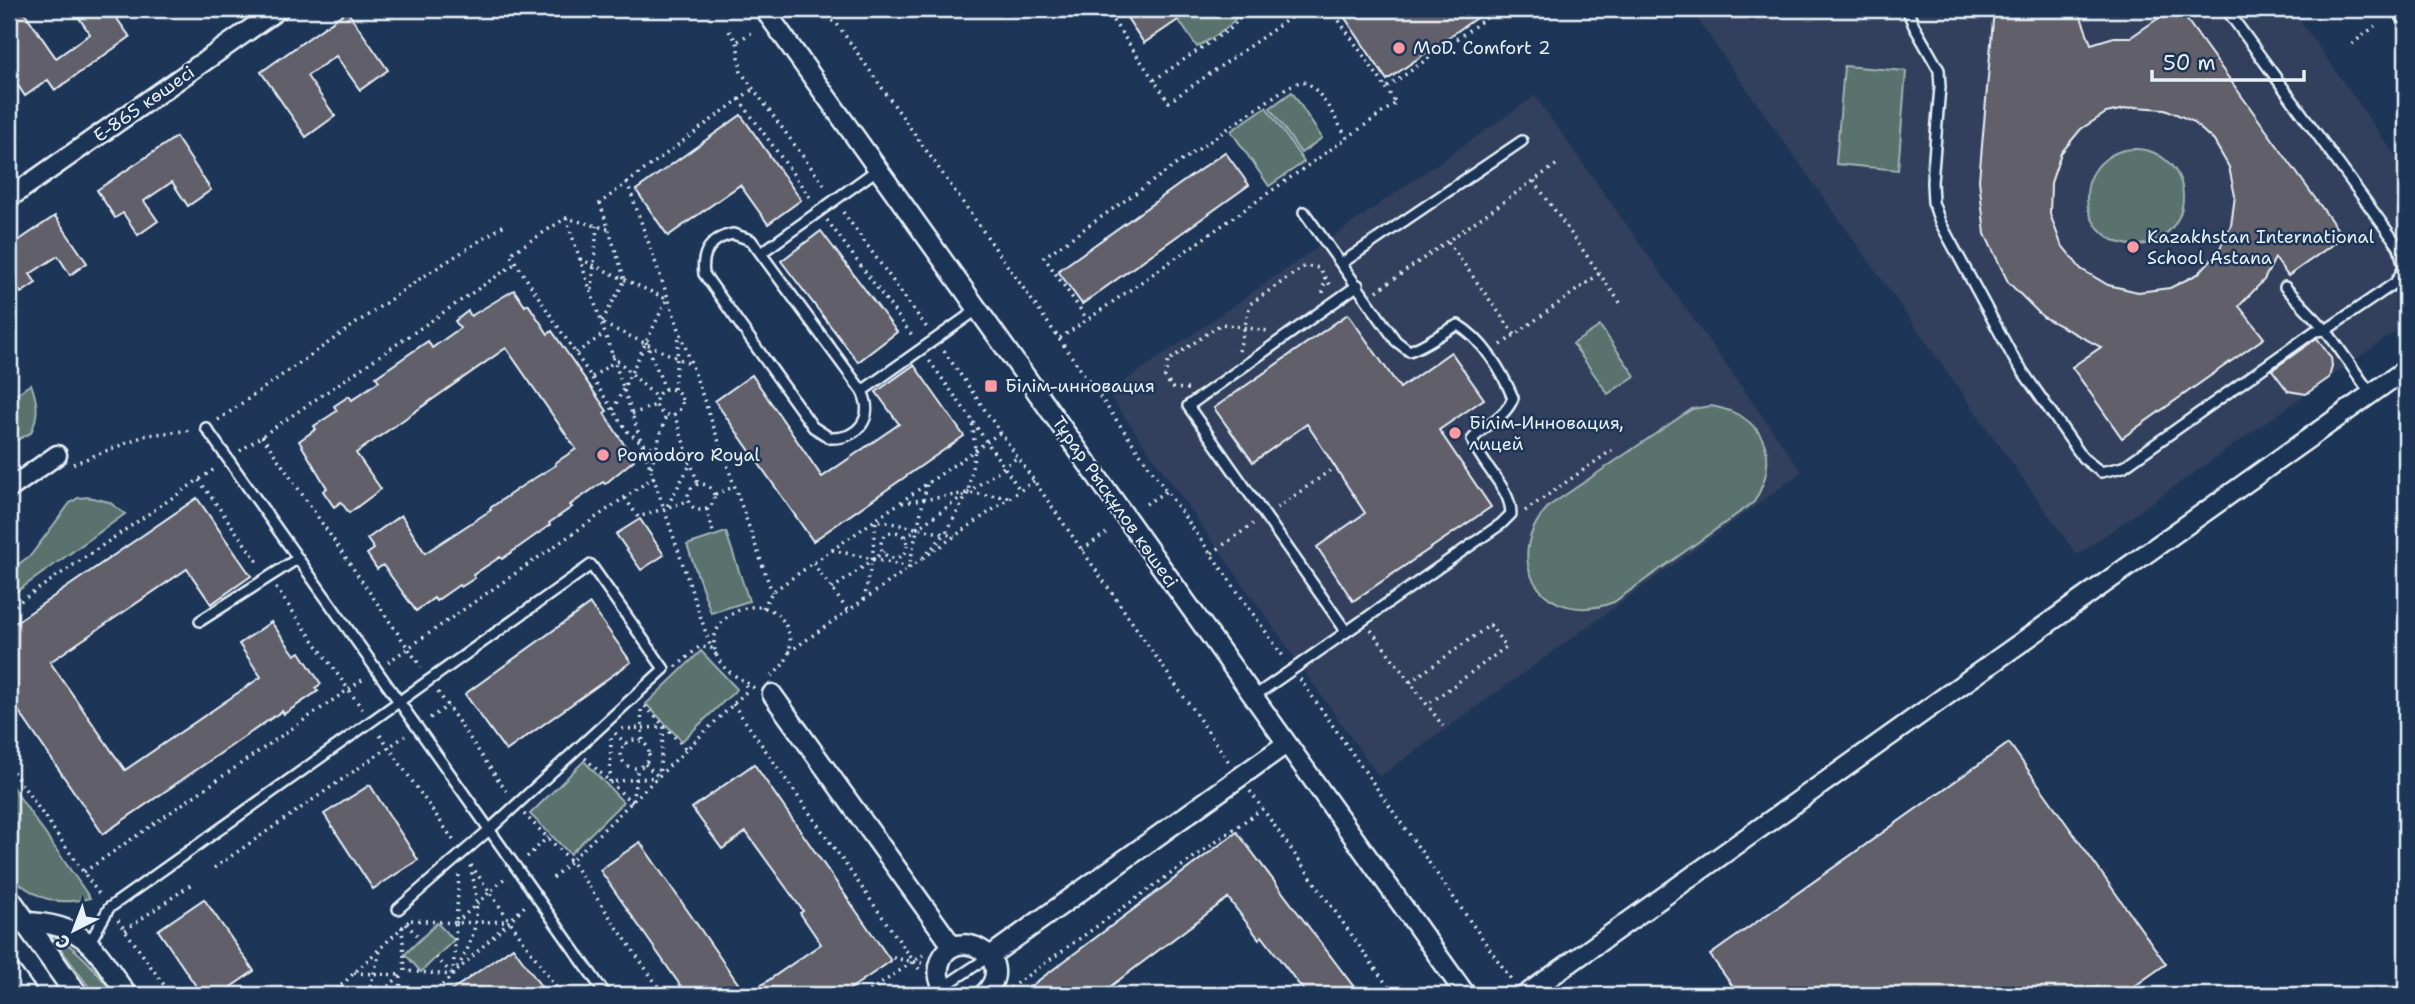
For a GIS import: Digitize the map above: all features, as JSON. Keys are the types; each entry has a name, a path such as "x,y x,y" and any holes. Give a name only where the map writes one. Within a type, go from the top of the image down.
{"street":[{"name":"Е-865 көшесі","path":"9,198 279,9"},
{"name":"Тұрар Рысқұлов көшесі","path":"764,9 1466,995"},
{"path":"1525,995 2406,369"},
{"path":"9,489 61,461"},
{"path":"772,685 953,947"},
{"path":"990,956 1286,744"},
{"path":"9,899 77,995"},
{"path":"26,922 50,923 69,929 90,942 127,995"},
{"path":"942,993 939,967 946,953 953,947 969,944 984,950 990,956 995,973 989,989 982,995"},
{"path":"9,972 26,995"}],"lane":[{"path":"1907,9 1939,70 1932,182 1933,201 1940,222 2014,359 2083,458 2101,472 2123,467 2315,331 2326,330 2395,283 2404,268 2399,247 2226,9"},
{"path":"1342,263 1522,141"},
{"path":"761,253 878,169"},
{"path":"1253,697 1501,524 1511,514 1511,500 1478,455 1472,440 1479,430 1508,411 1513,398 1506,380 1472,334 1458,326 1444,331 1423,347 1409,351 1396,341 1304,212"},
{"path":"743,235 751,240 862,391 868,411 865,421 851,436 830,438 813,427 704,274 704,255 708,246 723,236 743,235"},
{"path":"1346,631 1188,406 1358,285"},
{"path":"2285,287 2326,330 2371,394"},
{"path":"862,391 978,309"},
{"path":"206,428 606,995"},
{"path":"200,621 297,559"},
{"path":"90,942 109,908 591,565 664,669 489,830 398,909"},
{"path":"942,993 990,956"},
{"path":"2405,995 2406,989"}],"path":[{"path":"814,9 837,24 1060,338 1396,103 1331,9"},
{"path":"1105,9 1169,102 1290,18 1284,9"},
{"path":"1109,14 1117,9"},
{"path":"1154,80 1230,28 1244,9"},
{"path":"1386,88 1479,19 1499,9"},
{"path":"2352,44 2375,26"},
{"path":"729,31 737,42 741,72 936,339 1394,995"},
{"path":"737,42 751,33"},
{"path":"1087,319 1044,257 1286,88 1300,82 1309,83 1347,138"},
{"path":"601,323 625,280 600,203 753,89"},
{"path":"739,99 922,349 1020,490"},
{"path":"1367,298 1560,162"},
{"path":"1534,181 1622,304"},
{"path":"627,182 772,593"},
{"path":"608,229 566,218 510,254 627,430 642,443 691,463"},
{"path":"566,218 710,648 734,676 758,681"},
{"path":"61,461 147,435 206,428 418,280 506,224"},
{"path":"591,295 597,226"},
{"path":"1448,242 1515,335"},
{"path":"579,259 667,299"},
{"path":"240,451 516,263"},
{"path":"1230,358 1240,351 1251,304 1305,266 1319,268 1339,299"},
{"path":"1488,355 1600,273"},
{"path":"1323,293 1325,277"},
{"path":"614,410 667,299"},
{"path":"601,323 690,364"},
{"path":"1198,381 1188,389 1172,388 1165,377 1168,361 1221,324 1269,331"},
{"path":"576,353 604,334"},
{"path":"674,389 679,334"},
{"path":"646,342 665,389"},
{"path":"611,354 656,397 656,405 666,415"},
{"path":"592,377 614,362"},
{"path":"656,397 665,389 674,389 680,394 682,403 674,414 666,415"},
{"path":"632,414 656,405"},
{"path":"674,414 698,484"},
{"path":"651,468 666,415"},
{"path":"923,558 945,534 968,493 975,450 972,420"},
{"path":"763,608 772,593 1001,432"},
{"path":"262,436 425,672"},
{"path":"1511,514 1518,516 1612,450"},
{"path":"905,537 1018,457"},
{"path":"665,510 691,463"},
{"path":"9,609 220,464"},
{"path":"384,664 654,477"},
{"path":"199,480 364,712"},
{"path":"789,652 1034,481"},
{"path":"698,484 710,486 715,494 714,503 707,509 698,510 688,501 691,488 698,484"},
{"path":"832,550 909,567 927,484"},
{"path":"715,494 734,487"},
{"path":"1146,505 1168,490"},
{"path":"898,504 968,493 1011,497"},
{"path":"625,498 638,517 688,501"},
{"path":"707,509 714,536"},
{"path":"876,520 955,536"},
{"path":"864,600 876,520"},
{"path":"899,532 905,537 908,546 904,554 895,558 884,552 881,544 887,534 899,532"},
{"path":"1083,550 1106,533"},
{"path":"832,589 884,552"},
{"path":"813,563 848,611"},
{"path":"718,657 716,634 721,623 740,608 763,608 783,621 789,632 789,652 772,685"},
{"path":"1363,620 1443,726"},
{"path":"1410,682 1490,625 1506,647 1427,705"},
{"path":"693,651 699,647 710,648"},
{"path":"84,872 367,676"},
{"path":"554,878 746,692 746,680"},
{"path":"435,687 506,791"},
{"path":"643,743 634,740 626,744 621,752 623,760 629,766 638,768 645,764 649,755 643,743 640,701 687,750"},
{"path":"733,704 921,972"},
{"path":"430,718 448,706"},
{"path":"611,729 664,727"},
{"path":"659,777 664,727"},
{"path":"611,729 626,744"},
{"path":"610,782 611,729"},
{"path":"214,868 409,733"},
{"path":"380,734 454,841"},
{"path":"583,756 632,803"},
{"path":"645,764 659,777"},
{"path":"9,766 101,897"},
{"path":"632,803 638,768"},
{"path":"610,782 659,777"},
{"path":"1003,993 1262,809"},
{"path":"523,813 571,861 664,995"},
{"path":"527,858 548,838"},
{"path":"450,882 477,856"},
{"path":"470,863 561,995"},
{"path":"453,975 469,949 475,922 477,903 470,863"},
{"path":"453,975 460,873"},
{"path":"456,923 509,874"},
{"path":"125,930 192,884"},
{"path":"432,995 528,902"},
{"path":"331,995 420,910"},
{"path":"118,920 171,995"},
{"path":"406,924 510,920"},
{"path":"406,924 421,939"},
{"path":"400,995 406,924"},
{"path":"370,987 382,947"},
{"path":"864,995 924,954"},
{"path":"436,957 453,975"},
{"path":"893,958 939,967"},
{"path":"354,973 453,975"},
{"path":"358,995 370,987 385,993 403,973"},
{"path":"340,987 341,995"}],"shaded area":[{"name":"Kazakhstan International School Astana","path":"1690,9 2292,9 2406,171 2406,324 2077,555"},
{"name":"Білім-Инновация, лицей","path":"1535,96 1802,472 1379,777 1108,393"}],"green space":[{"path":"1171,9 1240,9 1228,27 1197,47"},
{"path":"1844,66 1906,71 1898,170 1836,164"},
{"path":"1292,92 1322,138 1301,153 1270,108"},
{"path":"1266,107 1304,162 1269,186 1231,131"},
{"path":"2135,149 2153,153 2169,163 2179,179 2183,197 2179,215 2169,231 2153,241 2135,245 2117,241 2101,231 2091,215 2087,197 2091,179 2101,163 2117,153"},
{"path":"1600,326 1635,376 1608,394 1573,344"},
{"path":"31,384 37,408 34,426 31,433 9,444 9,399"},
{"path":"1711,406 1744,418 1763,440 1767,469 1754,502 1614,602 1589,608 1567,606 1549,598 1536,585 1529,568 1528,548 1534,527 1549,506 1692,409"},
{"path":"89,497 109,502 125,514 9,597 9,571 31,555 70,503 78,498"},
{"path":"726,532 749,601 711,613 687,545"},
{"path":"701,651 737,689 682,741 646,704"},
{"path":"584,761 623,802 570,854 530,814"},
{"path":"9,782 90,898 77,901 46,899 9,876"},
{"path":"437,923 454,940 421,972 405,954"},
{"path":"49,933 77,952 114,995 95,995"}],"building":[{"path":"9,9 22,9 56,58 90,34 73,9 110,9 130,37 55,90 48,80 25,96 9,72"},
{"path":"1121,9 1171,9 1178,20 1144,43"},
{"name":"МoD. Comfort 2","path":"1339,9 1489,9 1387,80"},
{"path":"1994,9 2078,9 2091,44 2114,37 2131,37 2172,9 2179,9 2343,237 2288,276 2275,258 2264,280 2239,306 2264,338 2122,438 2072,367 2101,347 2043,317 2008,282 1985,234 1979,180","holes":["2135,107 2165,109 2192,121 2214,141 2229,167 2235,196 2231,226 2218,252 2198,274 2170,288 2138,292 2108,285 2081,269 2061,244 2050,214 2051,183 2061,153 2081,129 2106,113"]},
{"path":"347,11 388,70 360,90 336,56 307,76 335,116 306,137 261,72"},
{"path":"741,115 801,200 768,224 740,185 668,236 636,190"},
{"path":"176,137 211,190 188,206 172,182 144,201 158,221 138,235 123,213 115,218 97,190"},
{"path":"1225,152 1249,185 1082,304 1058,271"},
{"path":"55,216 87,263 70,275 58,256 30,274 36,283 21,293 9,276 9,247"},
{"path":"821,231 897,332 858,362 781,261"},
{"path":"514,290 525,306 528,304 548,334 552,331 607,411 604,413 634,460 605,484 603,482 570,505 572,507 549,523 550,525 502,559 500,557 473,575 475,578 436,601 434,598 416,611 383,565 377,569 367,554 374,549 367,539 401,515 425,553 576,449 506,348 356,453 381,489 349,513 341,502 334,507 323,491 327,488 299,441 316,429 314,426 337,411 334,406 349,396 352,400 379,381 376,377 428,341 432,348 460,328 455,321 468,311 471,316"},
{"path":"1348,314 1400,388 1451,352 1484,399 1439,430 1491,507 1353,601 1317,547 1365,513 1307,424 1253,462 1214,408"},
{"path":"2317,338 2331,358 2329,378 2306,394 2288,391 2272,370"},
{"path":"914,365 964,436 813,541 715,401 752,375 822,477 899,424 876,392"},
{"path":"197,498 251,576 211,604 187,569 50,662 125,770 261,677 239,644 271,622 295,655 300,652 321,684 315,688 318,691 284,714 282,711 103,834 9,697 9,627"},
{"path":"640,519 664,555 641,570 616,534"},
{"path":"590,604 631,662 506,751 465,694"},
{"path":"2009,743 2166,964 2122,995 1739,995 1710,955"},
{"path":"754,764 891,961 841,995 747,995 821,944 800,913 803,911 746,832 722,849 692,808"},
{"path":"370,785 418,860 373,889 324,814"},
{"path":"1237,832 1360,995 1307,995 1262,936 1259,939 1228,898 1099,995 1019,995"},
{"path":"640,842 746,995 687,995 600,870"},
{"path":"204,899 254,971 219,995 202,995 158,930"},
{"path":"513,947 547,995 445,995"}],"place":[{"name":"МoD. Comfort 2","path":"1399,48"},
{"name":"Kazakhstan International School Astana","path":"2133,247"},
{"name":"Білім-инновация","path":"991,386"},
{"name":"Білім-Инновация, лицей","path":"1455,433"},
{"name":"Pomodoro Royal","path":"603,455"}]}
